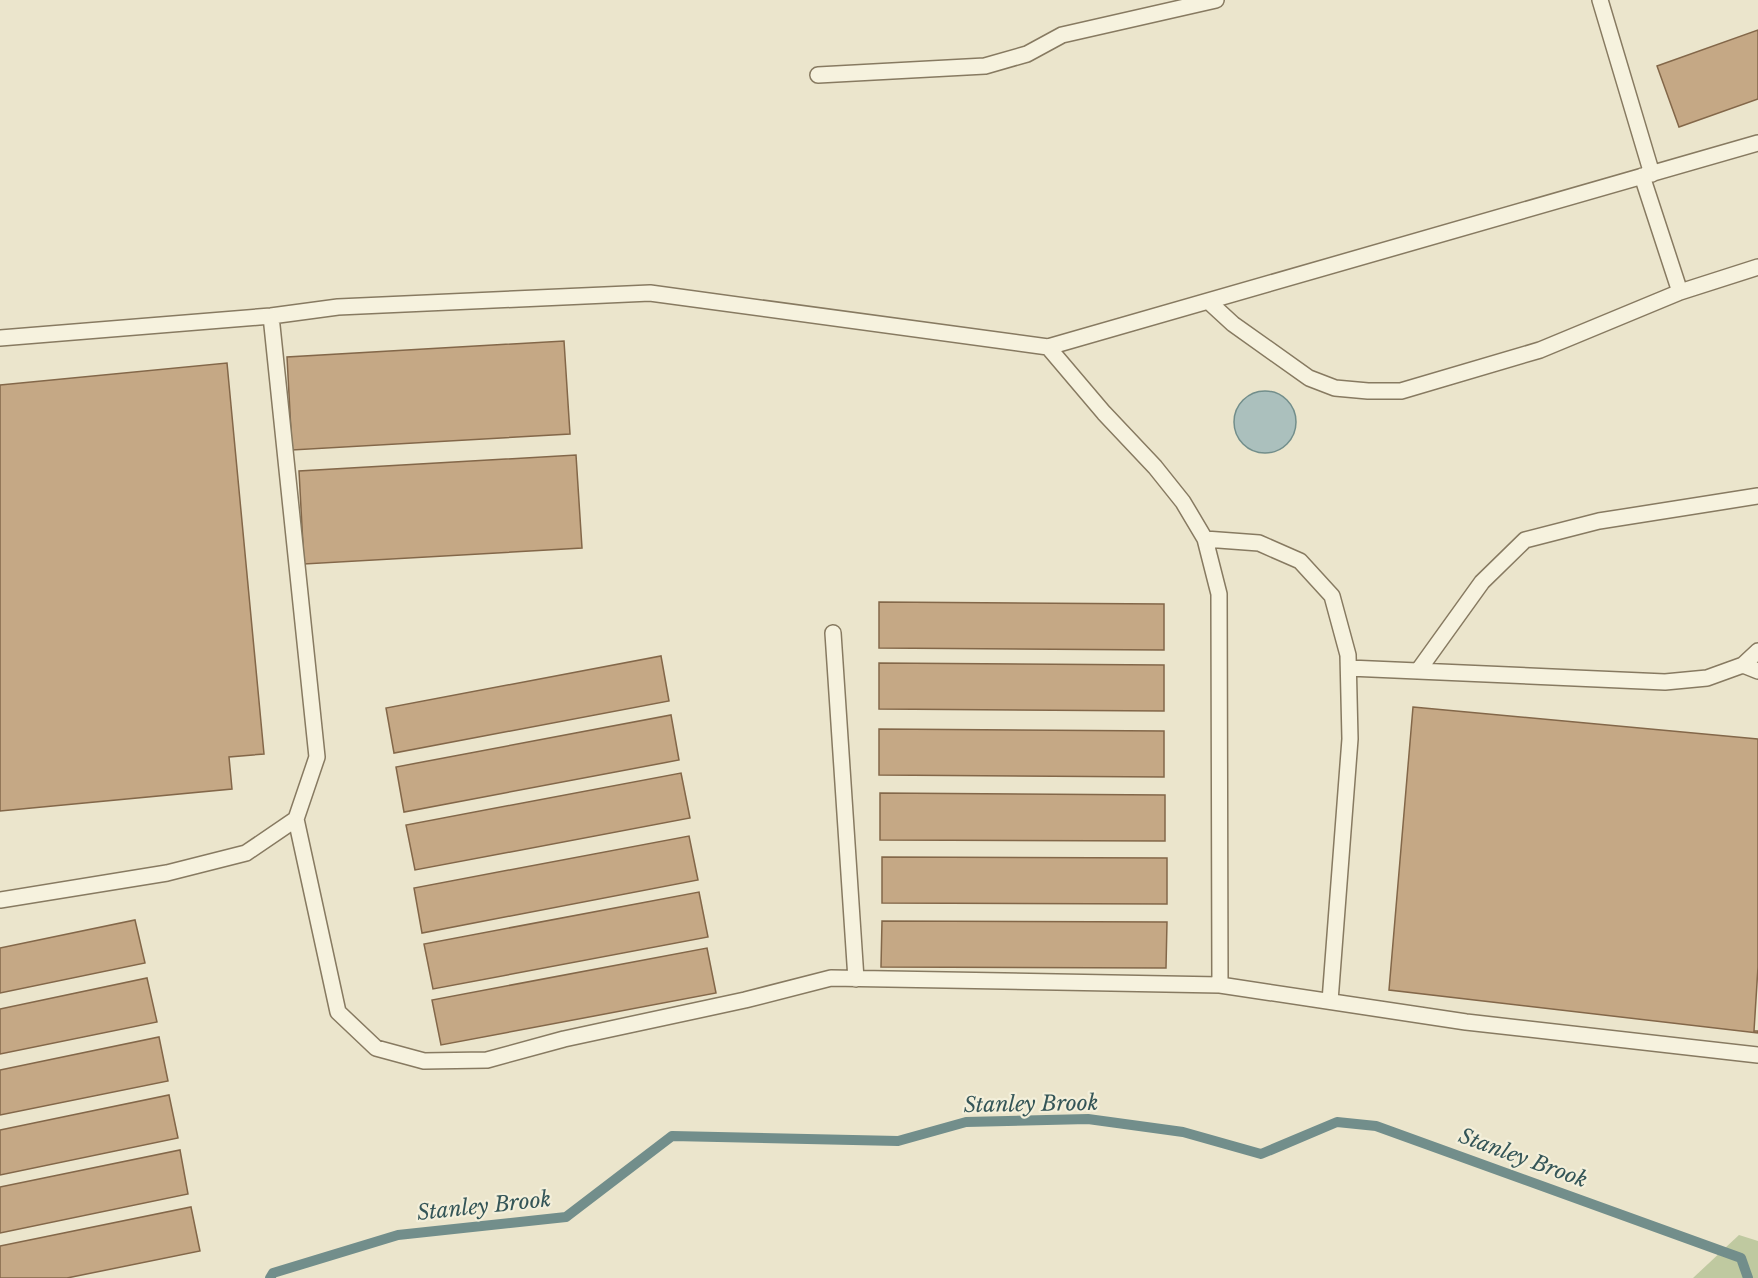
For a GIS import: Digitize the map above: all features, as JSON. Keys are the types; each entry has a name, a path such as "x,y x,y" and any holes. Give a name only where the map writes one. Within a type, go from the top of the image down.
{"lane":[{"path":"818,75 985,66 1027,54 1062,35 1216,0"},
{"path":"1600,0 1680,292"},
{"path":"0,338 271,316 338,307 650,293 1048,347 1758,143"},
{"path":"1208,301 1233,324 1309,378 1335,388 1401,391 1540,350 1680,292 1758,267"},
{"path":"271,316 317,757 296,819 339,1012 376,1048 424,1061 487,1060 564,1039 745,1000 831,978 1220,985 1466,1022 1758,1055"},
{"path":"1048,347 1104,413 1155,467 1183,502 1205,539 1219,594 1220,985"},
{"path":"1418,671 1482,582 1526,540 1599,521 1758,496"},
{"path":"1205,539 1259,543 1300,561 1332,596 1348,655 1350,739 1330,1002"},
{"path":"833,633 856,979"},
{"path":"1349,668 1665,682 1707,678 1743,665 1758,651"},
{"path":"1743,665 1758,671"},
{"path":"0,900 167,873 246,853 296,819"}],"green space":[{"path":"1739,1235 1758,1241 1758,1278 1693,1278"}],"shaded area":[{"path":"1259,391 1271,391 1287,400 1294,410 1296,422 1294,434 1287,444 1271,453 1259,453 1248,448 1239,439 1234,428 1234,416 1239,405 1248,396"}],"building":[{"path":"1758,30 1758,99 1679,127 1657,66"},
{"path":"564,341 570,434 292,450 287,357"},
{"path":"227,363 264,754 229,757 232,789 0,811 0,385"},
{"path":"576,455 582,548 304,564 299,471"},
{"path":"879,602 1164,604 1164,650 879,648"},
{"path":"661,656 669,701 394,753 386,708"},
{"path":"879,663 1164,665 1164,711 879,709"},
{"path":"1413,707 1758,739 1758,967 1754,1031 1758,1033 1389,990"},
{"path":"671,715 679,760 404,812 396,767"},
{"path":"879,729 1164,731 1164,777 879,775"},
{"path":"681,773 690,818 415,870 406,825"},
{"path":"880,793 1165,795 1165,841 880,840"},
{"path":"689,836 698,880 422,933 414,888"},
{"path":"882,857 1167,858 1167,904 882,903"},
{"path":"699,892 708,937 433,989 424,944"},
{"path":"135,920 145,963 0,993 0,948"},
{"path":"882,921 1167,922 1166,968 881,967"},
{"path":"707,948 716,993 441,1045 432,1000"},
{"path":"147,978 157,1022 0,1054 0,1009"},
{"path":"159,1037 168,1081 0,1115 0,1070"},
{"path":"169,1095 178,1138 0,1175 0,1130"},
{"path":"180,1150 188,1194 0,1233 0,1187"},
{"path":"191,1207 200,1251 67,1278 0,1278 0,1246"}],"waterway":[{"name":"Stanley Brook","path":"270,1278 273,1273 398,1235 566,1217 672,1136 898,1141 966,1122 1088,1119 1183,1132 1261,1154 1337,1122 1376,1126 1741,1258 1748,1278"}]}
